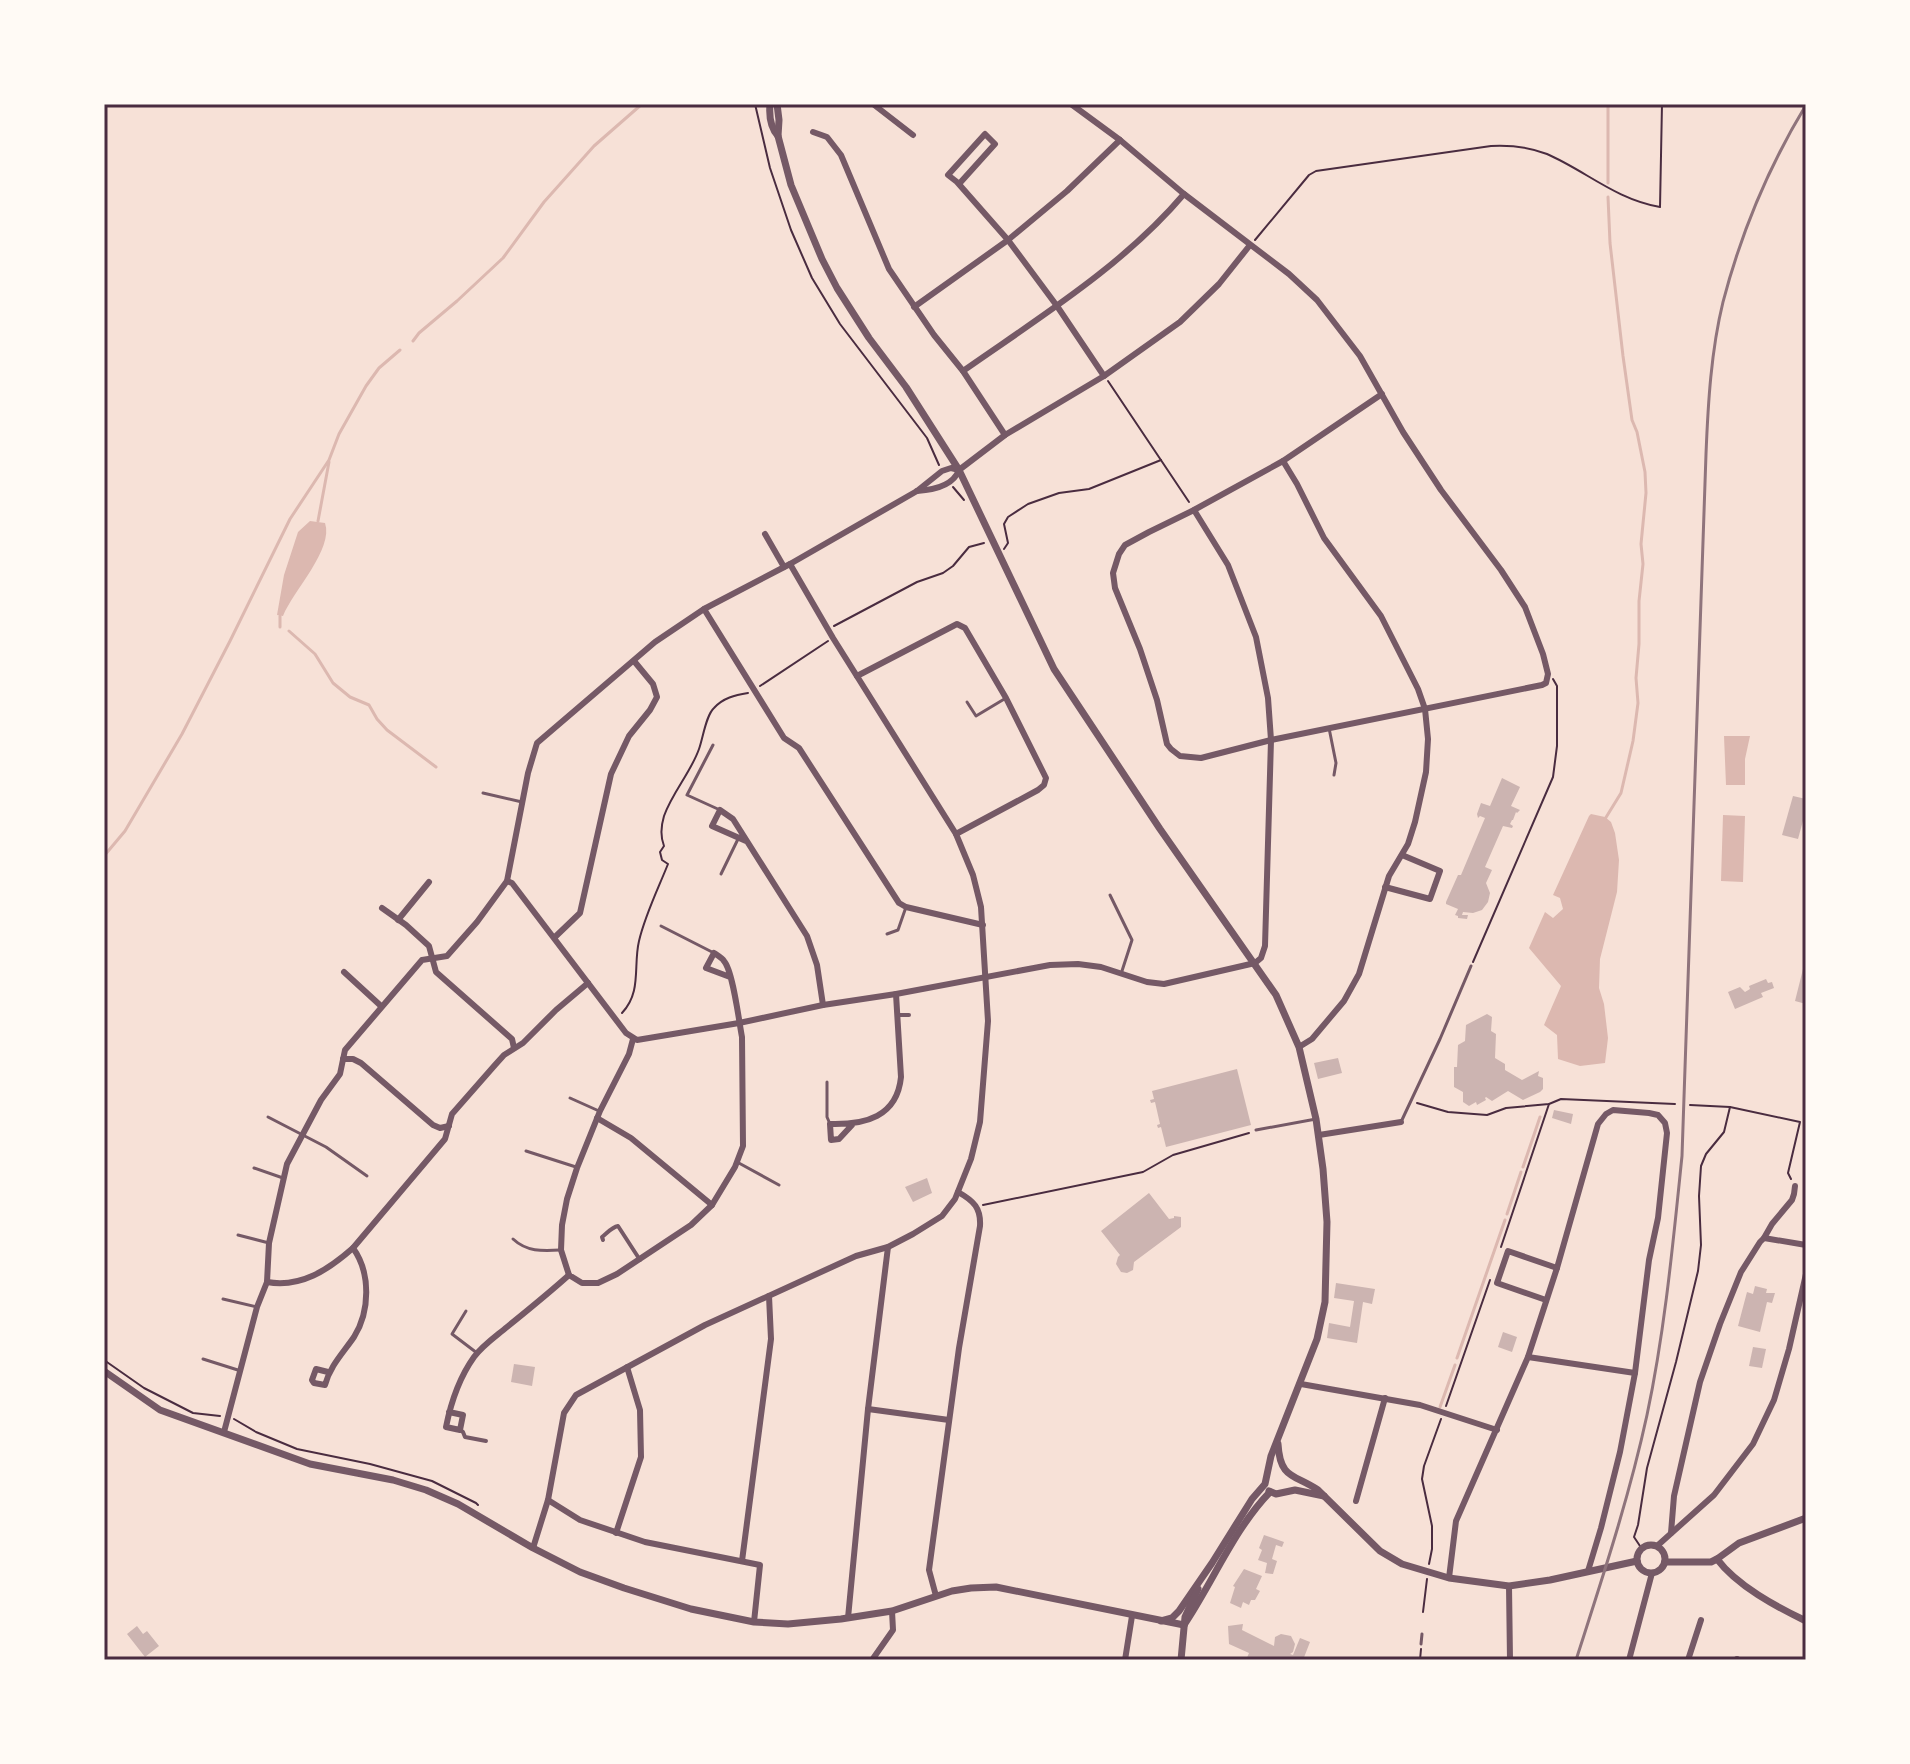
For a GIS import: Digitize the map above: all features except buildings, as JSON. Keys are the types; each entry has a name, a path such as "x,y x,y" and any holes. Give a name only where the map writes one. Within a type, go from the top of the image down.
{"street":[{"path":"770,104 770,118 778,136"},
{"path":"777,104 778,136 791,185 837,288 959,470 1054,669 1160,829 1276,995 1299,1047 1319,1135 1326,1198 1326,1291 1317,1339 1271,1456 1265,1484 1223,1552 1184,1625"},
{"path":"873,104 913,135"},
{"path":"1071,104 1289,274 1317,300 1360,356 1382,394 1403,432 1441,490 1525,607 1543,654 1547,680 1201,758 1180,756 1167,744 1157,700 1115,588 1113,573 1119,554 1125,545 1283,461 1382,394"},
{"path":"813,132 827,137 841,155 889,269 1005,435"},
{"path":"959,184 995,144 985,134 948,175 1008,240 1104,376"},
{"path":"914,307 1008,240 1067,191 1120,140"},
{"path":"963,371 1057,306 1127,252 1184,194"},
{"path":"917,491 931,490 950,482 959,470 1005,435 1104,376 1180,322 1219,284 1250,245"},
{"path":"1283,461 1324,538 1381,616 1418,689 1425,709 1428,739 1426,772 1415,822 1408,844 1385,887 1364,959 1344,1001 1312,1039 1299,1047"},
{"path":"224,1432 257,1307 267,1282 269,1243 283,1178 302,1133 340,1074 345,1050 422,960 447,956 507,881 537,743 655,642 704,609 917,491 942,471 951,468 959,470"},
{"path":"507,881 512,883 555,937 615,1018 633,1039 640,1040 1063,963 1101,967 1147,982 1164,984 1255,963 1261,958 1265,946 1271,740 1269,699 1256,637 1228,565 1194,510"},
{"path":"533,1548 548,1500 564,1413 576,1395 705,1325 856,1256 888,1247 942,1216 958,1192 971,1159 980,1122 988,1021 981,902 973,875 956,834 765,534"},
{"path":"704,609 784,738 799,748 899,903 983,925"},
{"path":"857,676 957,624 965,628 1006,698 1046,778 1038,790 956,834"},
{"path":"555,937 580,913 611,774 629,736 657,697 653,684 634,661"},
{"path":"742,839 712,826 720,810 733,819 742,839 807,936 817,965 823,1005"},
{"path":"1385,887 1430,899 1440,871 1402,855"},
{"path":"398,920 429,882"},
{"path":"382,908 429,946 436,972 512,1039 514,1048"},
{"path":"633,1039 577,1168 567,1199 561,1250 569,1275 582,1283 598,1283 617,1274 691,1225 712,1205 737,1162 743,1146 742,1037 730,977 727,966 714,953 706,968 730,977"},
{"path":"344,972 381,1006"},
{"path":"267,1282 293,1282 315,1276 353,1248 445,1139 452,1114 504,1055 523,1043 588,983"},
{"path":"852,1125 839,1139 831,1140 830,1124 862,1123 879,1115 896,1100 901,1077 896,994"},
{"path":"897,1015 909,1015"},
{"path":"343,1059 361,1063 433,1125 440,1128 449,1126"},
{"path":"1449,1578 1456,1521 1528,1357 1598,1124 1613,1110 1649,1113 1658,1115 1665,1123 1667,1133 1660,1205 1649,1260 1635,1373 1616,1467 1588,1571"},
{"path":"599,1115 712,1205"},
{"path":"1319,1135 1401,1122"},
{"path":"1671,1533 1674,1496 1700,1382 1720,1324 1741,1272 1772,1224 1792,1200 1795,1186"},
{"path":"936,1596 929,1570 959,1348 981,1215 978,1206 958,1192"},
{"path":"603,1240 602,1237 618,1226 640,1260"},
{"path":"1764,1238 1806,1245"},
{"path":"848,1618 868,1409 888,1247"},
{"path":"328,1372 356,1334 363,1316 366,1278 353,1248"},
{"path":"1546,1300 1497,1283 1508,1251 1557,1268"},
{"path":"1657,1546 1714,1495 1753,1444 1774,1400 1806,1274"},
{"path":"486,1441 465,1437 460,1430 446,1427 459,1382 477,1353 569,1275"},
{"path":"742,1561 771,1339 769,1296"},
{"path":"1528,1357 1635,1373"},
{"path":"616,1533 641,1457 640,1410 627,1367"},
{"path":"104,1371 160,1410 310,1464 393,1480 426,1490 458,1504 580,1572 691,1609 754,1622 790,1624 892,1611 936,1596 971,1588 996,1587 1184,1625"},
{"path":"1301,1384 1385,1398 1444,1412 1497,1430"},
{"path":"1356,1501 1385,1398"},
{"path":"868,1409 949,1420"},
{"path":"449,1412 463,1415 460,1430"},
{"path":"1278,1442 1283,1468 1291,1476 1309,1484 1324,1496 1380,1551 1402,1564 1427,1573 1509,1586 1637,1561"},
{"path":"1268,1471 1275,1467 1283,1468"},
{"path":"1287,1491 1291,1476"},
{"path":"1265,1484 1270,1492 1276,1494 1295,1490 1324,1496"},
{"path":"1255,1502 1270,1492"},
{"path":"548,1500 580,1520 645,1542 760,1565 754,1622"},
{"path":"1665,1562 1717,1559 1739,1543 1806,1518"},
{"path":"1649,1545 1657,1546 1664,1554 1665,1562 1659,1571 1652,1573 1641,1569 1637,1561 1642,1549 1649,1545"},
{"path":"1161,1621 1172,1618 1179,1611 1223,1552"},
{"path":"1717,1559 1733,1576 1806,1621"},
{"path":"1181,1660 1187,1610 1212,1563"},
{"path":"1629,1660 1652,1573"},
{"path":"1509,1586 1510,1660"},
{"path":"872,1660 893,1630 892,1611"},
{"path":"1125,1660 1132,1616"},
{"path":"1688,1660 1701,1620"}],"lane":[{"path":"967,702 976,716 1006,698"},
{"path":"1329,728 1336,763 1334,775"},
{"path":"713,745 687,795 720,810"},
{"path":"483,793 522,802"},
{"path":"721,874 742,839"},
{"path":"1110,895 1132,940 1121,974"},
{"path":"887,934 898,930 906,907"},
{"path":"661,926 714,953"},
{"path":"1401,1122 1471,966"},
{"path":"827,1082 827,1117 830,1124"},
{"path":"570,1098 599,1115"},
{"path":"268,1117 326,1147 367,1176"},
{"path":"1256,1130 1316,1119"},
{"path":"526,1151 577,1168"},
{"path":"737,1162 779,1185"},
{"path":"254,1168 283,1178"},
{"path":"238,1235 269,1243"},
{"path":"513,1239 524,1248 561,1250"},
{"path":"223,1299 257,1307"},
{"path":"466,1311 452,1334 477,1353"},
{"path":"203,1359 241,1371"},
{"path":"1421,1644 1422,1634"}],"path":[{"path":"1250,245 1309,175 1316,171 1491,146 1511,145 1546,154 1615,192 1660,207 1662,104"},
{"path":"1104,376 1194,510"},
{"path":"998,553 1008,543 1004,524 1008,517 1028,504 1059,493 1089,489 1161,460"},
{"path":"828,629 917,582 943,573 969,547 985,543"},
{"path":"615,1018 627,1009 635,991 638,942 668,864 662,860 660,852 664,846 660,837 663,819 698,752 712,709 729,697 755,690 833,638"},
{"path":"1471,966 1553,777 1557,746 1557,686 1555,680 1547,680"},
{"path":"1412,1100 1427,1107 1473,1115 1549,1104 1561,1099 1675,1104"},
{"path":"1500,1249 1549,1104"},
{"path":"1690,1105 1730,1107 1800,1122 1788,1173"},
{"path":"1642,1549 1634,1537 1647,1468 1700,1260 1700,1172 1706,1154 1724,1132 1730,1107"},
{"path":"978,1206 1143,1172 1173,1155 1256,1130"},
{"path":"1423,1612 1432,1526 1422,1479 1428,1453 1489,1280"},
{"path":"104,1360 144,1388 193,1413 227,1417"},
{"path":"1420,1660 1421,1644"}],"shaded area":[{"path":"310,521 325,523 324,545 283,616 277,615 284,575 298,532"},
{"path":"1724,736 1750,736 1745,759 1745,785 1726,785"},
{"path":"1591,814 1605,817 1611,822 1619,860 1617,892 1600,959 1599,988 1608,1038 1605,1063 1580,1066 1558,1059 1557,1035 1544,1025 1561,986 1529,948 1545,912 1553,918 1563,909 1560,898 1553,895"},
{"path":"1723,815 1745,816 1743,882 1721,881"}],"waterway":[{"path":"413,341 503,258 544,202 594,146 642,104"},
{"path":"1608,104 1608,183"},
{"path":"1605,819 1621,793 1638,703 1636,678 1643,564 1641,544 1646,493 1645,472 1632,420 1623,356 1608,197"},
{"path":"104,856 125,831 182,734 290,519 329,460 339,434 366,386 379,368 400,350"},
{"path":"318,521 329,462"},
{"path":"280,616 280,627"},
{"path":"289,631 315,654 333,683 350,697 369,705 387,730 436,767"},
{"path":"1523,1167 1540,1117"},
{"path":"1507,1214 1521,1172"},
{"path":"1457,1358 1505,1220"},
{"path":"1440,1407 1455,1365"}],"railway":[{"path":"1576,1660 1623,1508 1647,1415 1664,1319 1682,1156 1707,435 1716,339 1723,302 1747,225 1768,176 1806,105"}]}
